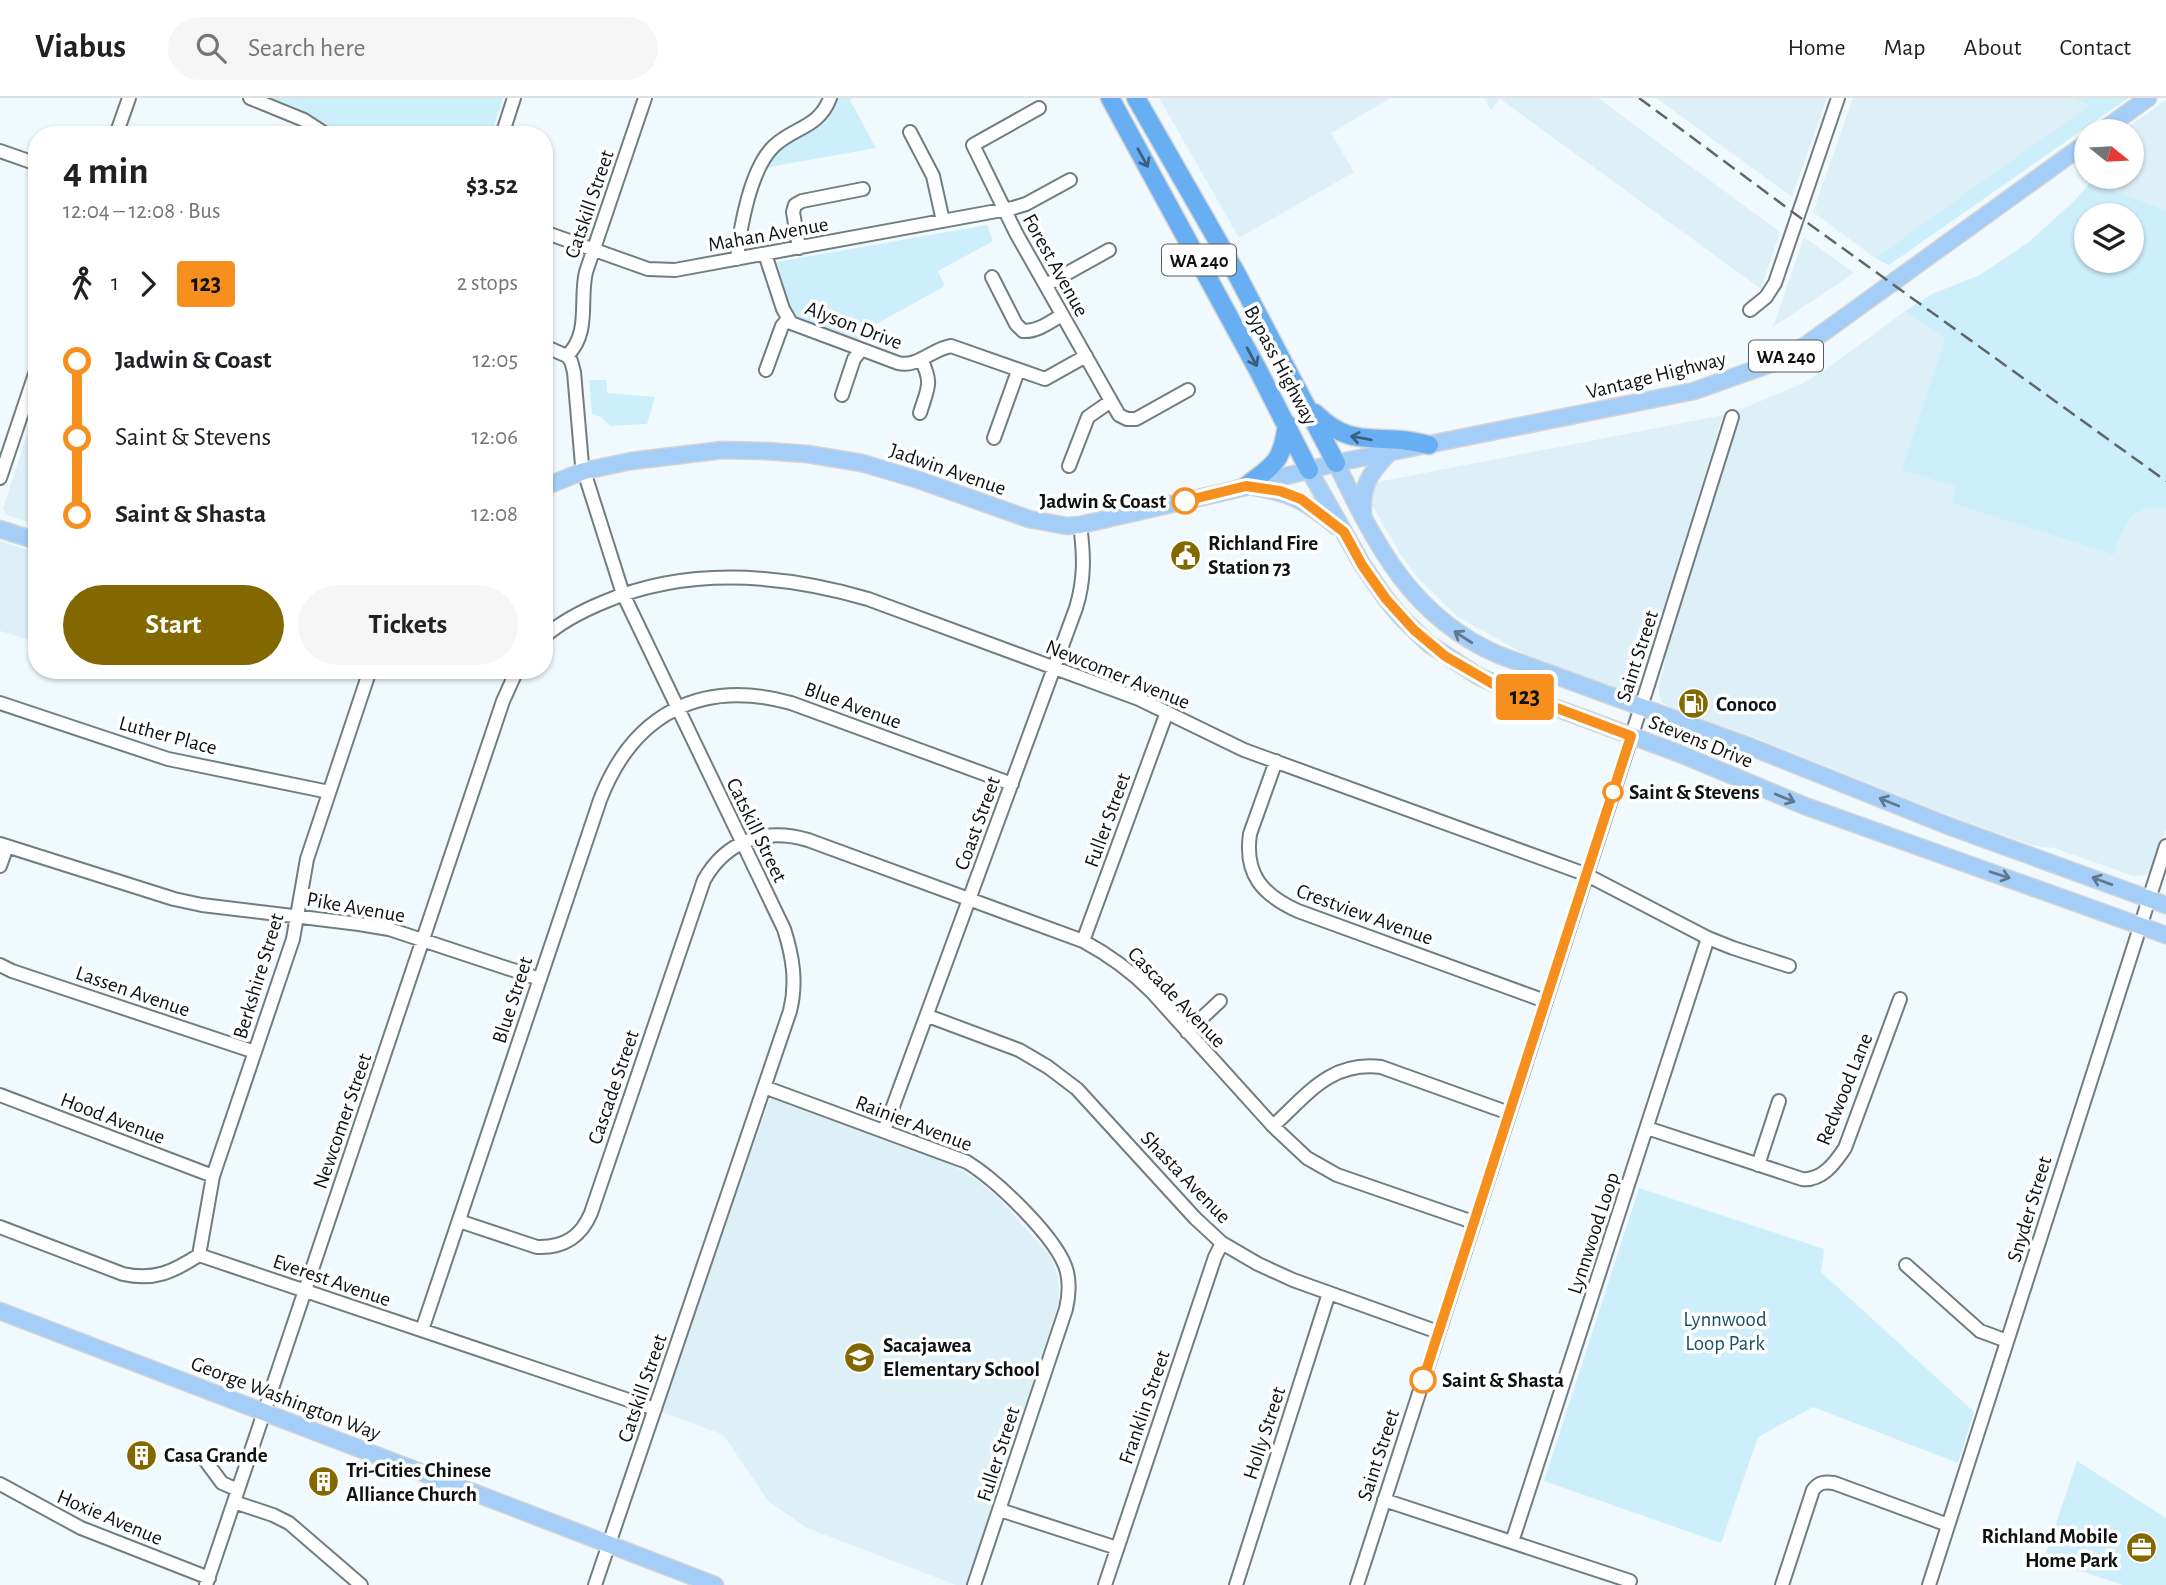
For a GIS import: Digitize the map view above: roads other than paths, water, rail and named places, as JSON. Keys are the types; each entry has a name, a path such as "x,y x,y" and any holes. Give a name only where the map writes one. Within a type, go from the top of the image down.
{"highway":[{"name":"Bypass Highway","path":"1110,98 1179,222 1309,470"},
{"name":"Bypass Highway","path":"1136,98 1235,271 1336,463"},
{"name":"WA 240","path":"1302,400 1328,426 1349,436 1429,445"},
{"path":"1246,486 1279,458 1287,424"}],"main road":[{"path":"2119,119 2148,98"},
{"name":"Vantage Highway","path":"1336,463 1685,393 1773,363 1830,330 2074,152"},
{"name":"Jadwin Avenue","path":"553,483 584,471 662,456 723,450 807,454 862,463 1029,519 1067,526 1336,463"},
{"path":"1363,516 1367,480 1388,454"},
{"name":"Stevens Drive","path":"1336,463 1389,563 1437,618 1461,636 1499,655 1751,747 1945,825 2166,905"},
{"name":"Stevens Drive","path":"1309,470 1362,565 1386,599 1414,630 1445,656 1493,684 1805,806 2166,934"},
{"path":"1246,486 1280,491 1301,499 1344,532"},
{"path":"0,529 28,538"},
{"name":"George Washington Way","path":"0,1311 715,1585"}],"street":[{"path":"119,126 129,98"},
{"path":"505,126 514,98"},
{"name":"Catskill Street","path":"594,1585 610,1545 764,1087 792,1000 794,969 784,929 623,594 584,471 580,449 575,378 572,363 567,356 577,344 583,326 583,286 645,98"},
{"path":"737,259 741,223 764,158 782,140 817,119 830,98"},
{"path":"1750,310 1766,298 1774,283 1838,98"},
{"path":"257,99 313,126"},
{"name":"Forest Avenue","path":"1039,108 972,145 1004,210 1111,401"},
{"path":"910,132 933,176 943,221"},
{"path":"0,151 28,161"},
{"name":"Mahan Avenue","path":"553,235 635,265 659,271 675,270 1004,210 1026,204 1070,180"},
{"path":"799,247 793,212 795,205 802,201 863,189"},
{"path":"1046,285 1109,250"},
{"name":"Alyson Drive","path":"765,254 788,319 801,328 906,365 951,346 1045,379 1086,356"},
{"path":"992,277 1016,324 1023,331 1033,331 1062,315"},
{"path":"766,370 782,326 788,319"},
{"path":"553,350 567,356"},
{"path":"842,395 853,361 861,350"},
{"path":"919,413 930,382 921,359"},
{"path":"993,438 1018,371"},
{"path":"1069,466 1088,417 1111,401 1121,416 1133,419 1188,390"},
{"path":"0,478 28,395"},
{"name":"Saint Street","path":"1357,1585 1641,707 1732,416"},
{"name":"Coast Street","path":"884,1131 1076,608 1083,580 1080,525"},
{"name":"Newcomer Avenue","path":"623,594 705,578 755,577 811,584 868,599 1139,699 1244,750 1585,874"},
{"path":"553,630 575,614 623,594"},
{"name":"Berkshire Street","path":"199,1255 213,1176 293,939 307,859 367,679"},
{"name":"Newcomer Street","path":"207,1581 503,701 513,679"},
{"name":"Blue Avenue","path":"678,709 705,698 726,694 771,697 1012,784"},
{"name":"Luther Place","path":"0,703 168,759 329,792"},
{"name":"Blue Street","path":"422,1330 600,800 612,773 631,744 643,732 678,709"},
{"name":"Fuller Street","path":"1083,941 1167,712"},
{"name":"Crestview Avenue","path":"1276,761 1248,846 1255,875 1269,896 1298,911 1545,1000"},
{"name":"Cascade Avenue","path":"742,844 764,835 794,836 1083,941 1130,970 1273,1126 1307,1158 1338,1175 1473,1222"},
{"name":"Cascade Street","path":"459,1221 537,1247 549,1248 570,1240 587,1224 704,880 712,865 742,844"},
{"path":"0,866 4,845"},
{"name":"Pike Avenue","path":"4,845 174,899 389,929 540,979"},
{"name":"Snyder Street","path":"1929,1585 2166,846"},
{"path":"1585,874 1708,938 1789,966"},
{"name":"Lynnwood Loop","path":"1512,1542 1708,938"},
{"name":"Lassen Avenue","path":"0,965 255,1052"},
{"name":"Redwood Lane","path":"1647,1128 1808,1180 1816,1178 1832,1166 1845,1148 1899,999"},
{"path":"1187,1032 1220,1001"},
{"name":"Shasta Avenue","path":"928,1016 1018,1049 1077,1089 1195,1218 1222,1243 1258,1264 1438,1332"},
{"path":"1273,1126 1321,1082 1348,1068 1364,1065 1381,1068 1508,1112"},
{"name":"Rainier Avenue","path":"764,1087 960,1159 997,1183 1062,1257 1067,1270 1069,1295"},
{"name":"Hood Avenue","path":"0,1095 213,1176"},
{"path":"1758,1165 1779,1101"},
{"path":"0,1227 122,1275 138,1278 163,1274 199,1255"},
{"name":"Franklin Street","path":"1105,1585 1222,1243"},
{"name":"Everest Avenue","path":"199,1255 655,1409"},
{"path":"1906,1265 1980,1331 2007,1341"},
{"name":"Holly Street","path":"1236,1585 1329,1293"},
{"name":"Fuller Street","path":"974,1585 1069,1295"},
{"path":"205,1460 222,1483 236,1496 289,1523 361,1585"},
{"path":"1782,1585 1813,1490 1818,1484 1834,1483 1948,1525"},
{"name":"Hoxie Avenue","path":"0,1484 81,1528 207,1581"},
{"path":"1384,1500 1630,1581"},
{"path":"999,1510 1117,1548"}],"railway":[{"path":"1639,98 2166,481"}],"place":[{"name":"Jadwin & Coast","path":"1185,501"},
{"name":"Richland Fire Station 73","path":"1185,555"},
{"name":"Conoco","path":"1693,704"},
{"name":"Saint & Stevens","path":"1613,792"},
{"name":"Sacajawea Elementary School","path":"860,1357"},
{"name":"Saint & Shasta","path":"1423,1380"},
{"name":"Casa Grande","path":"141,1455"},
{"name":"Tri-Cities Chinese Alliance Church","path":"323,1482"},
{"name":"Richland Mobile Home Park","path":"2141,1548"}],"park label":[{"name":"Lynnwood Loop Park","path":"1725,1331"}]}
